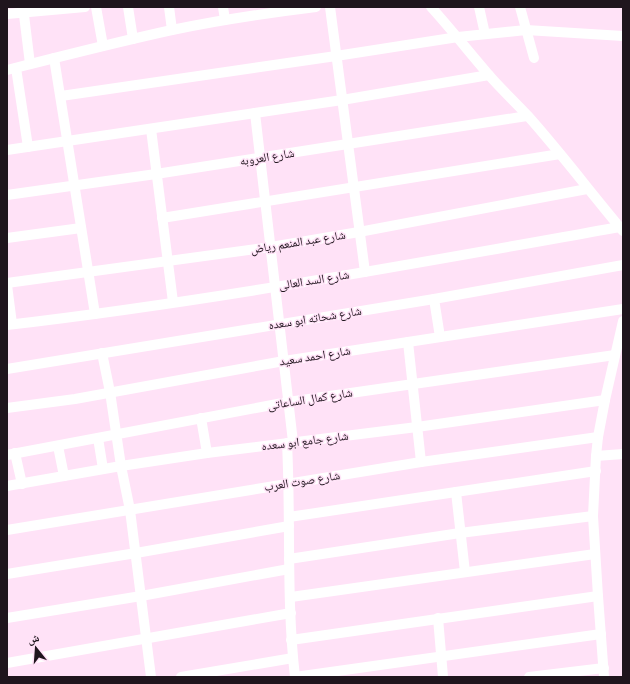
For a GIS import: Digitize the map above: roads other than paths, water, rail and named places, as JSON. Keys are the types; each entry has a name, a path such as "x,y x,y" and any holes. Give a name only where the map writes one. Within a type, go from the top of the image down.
{"street":[{"path":"7,14 23,10 85,7"},
{"path":"96,7 103,46"},
{"path":"128,7 133,39"},
{"path":"168,7 172,30"},
{"path":"223,7 225,20"},
{"path":"28,147 12,69 172,30 225,20 252,11 316,7"},
{"path":"330,7 364,272"},
{"path":"431,7 489,75 560,154 622,229"},
{"path":"479,7 485,34"},
{"path":"520,7 534,58"},
{"path":"23,10 30,64"},
{"path":"61,96 485,34 526,30 623,36"},
{"path":"54,58 95,314"},
{"path":"7,150 342,100 489,75"},
{"path":"255,113 288,402 290,443 290,613 295,677 601,634"},
{"name":"شارع العروبه","path":"7,195 348,145 527,116"},
{"path":"150,129 173,302"},
{"path":"162,218 560,154"},
{"name":"شارع عبد المنعم رياض","path":"7,284 271,247 359,232 587,188"},
{"path":"7,238 81,228"},
{"name":"شارع السد العالى","path":"9,324 95,314 275,287 622,229"},
{"name":"شارع شحاته ابو سعده","path":"7,369 434,299 623,265"},
{"path":"7,284 9,324"},
{"path":"434,299 440,337"},
{"name":"شارع احمد سعيد","path":"7,408 75,399 284,361 623,309"},
{"path":"529,677 604,672 593,516 596,456 605,400 623,321"},
{"path":"408,342 421,462"},
{"path":"102,353 130,510 151,677"},
{"name":"شارع كمال الساعاتى","path":"11,454 288,402 615,355"},
{"name":"شارع جامع ابو سعده","path":"7,486 207,453 417,427 605,400"},
{"path":"201,418 207,453"},
{"name":"شارع صوت العرب","path":"7,530 421,462 598,437"},
{"path":"98,438 103,469"},
{"path":"58,446 64,476"},
{"path":"11,454 22,484"},
{"path":"596,456 623,454"},
{"path":"7,574 136,554 289,521 456,492 596,471"},
{"path":"456,492 465,572"},
{"path":"7,618 141,596 289,564 460,533 593,516"},
{"path":"291,597 595,554"},
{"path":"291,640 598,596"},
{"path":"7,663 290,613"},
{"path":"438,618 443,677"},
{"path":"181,677 293,658"}]}
